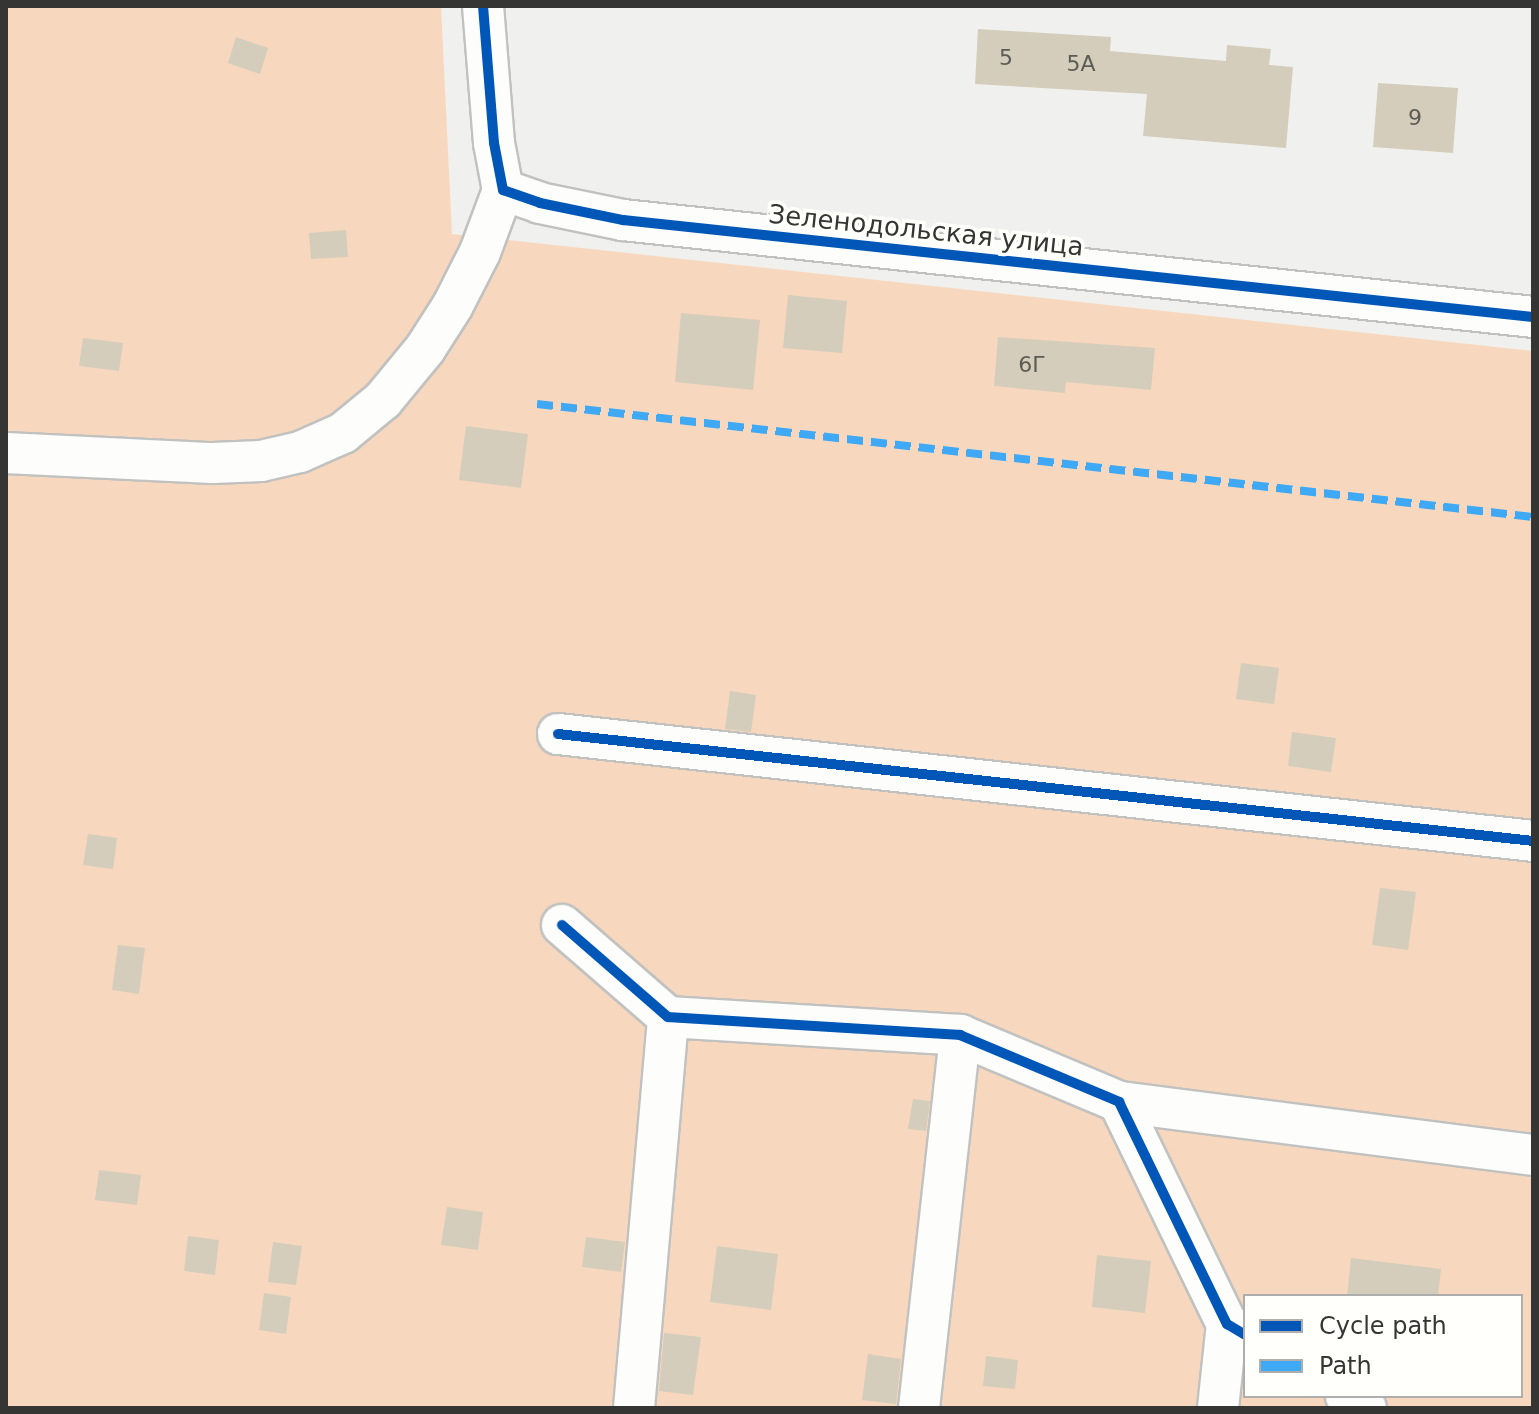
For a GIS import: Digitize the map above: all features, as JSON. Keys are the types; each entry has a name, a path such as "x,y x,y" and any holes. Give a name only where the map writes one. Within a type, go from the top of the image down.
{"street":[{"path":"6,453 213,463 261,461 300,452 343,433 383,400 425,349 453,305 480,252 503,190 494,143 483,6"},
{"name":"Зеленодольская улица","path":"503,190 540,203 623,220 1533,317"},
{"path":"558,734 1533,841"},
{"path":"562,925 668,1017 960,1035 1119,1102 1533,1155"},
{"path":"634,1408 668,1017"},
{"path":"919,1408 960,1035"},
{"path":"1119,1102 1236,1330 1218,1408"}],"shaded area":[{"path":"6,6 441,6 452,234 1533,351 1533,1408 6,1408"}],"building":[{"path":"978,29 1111,37 1110,51 1226,61 1227,45 1271,49 1269,65 1293,67 1286,148 1143,136 1147,94 975,84"},
{"path":"236,37 268,48 260,74 228,63"},
{"path":"1378,83 1458,88 1453,153 1373,147"},
{"path":"346,230 348,257 311,259 309,233"},
{"path":"788,295 847,301 842,353 783,348"},
{"path":"681,313 760,320 753,390 675,382"},
{"path":"998,337 1155,348 1151,390 1066,382 1065,393 994,386"},
{"path":"83,338 123,343 119,371 79,366"},
{"path":"466,426 528,434 521,488 459,480"},
{"path":"1241,663 1279,668 1274,704 1236,699"},
{"path":"730,691 756,695 751,732 725,729"},
{"path":"1292,732 1336,738 1331,772 1288,766"},
{"path":"88,834 117,838 113,869 83,865"},
{"path":"1380,888 1416,892 1408,950 1372,945"},
{"path":"118,945 145,948 139,994 112,990"},
{"path":"913,1099 930,1101 926,1131 908,1129"},
{"path":"99,1170 141,1175 137,1205 95,1200"},
{"path":"447,1207 483,1212 478,1250 441,1245"},
{"path":"188,1236 219,1240 215,1275 184,1271"},
{"path":"586,1237 625,1242 621,1272 582,1267"},
{"path":"273,1242 302,1246 296,1285 268,1282"},
{"path":"717,1246 778,1254 771,1310 710,1302"},
{"path":"1097,1255 1151,1261 1145,1313 1092,1307"},
{"path":"1351,1258 1441,1269 1438,1294 1347,1294"},
{"path":"264,1293 291,1297 286,1334 259,1330"},
{"path":"664,1333 701,1337 693,1395 659,1391"},
{"path":"868,1354 901,1359 896,1404 862,1400"},
{"path":"986,1356 1018,1360 1015,1389 983,1386"}],"marked path":[{"path":"537,404 1533,517"}],"cycle path":[{"path":"483,6 494,143 503,190 540,203 623,220 1533,317"},
{"path":"558,734 1533,841"},
{"path":"562,925 668,1017 960,1035 1119,1102 1227,1324 1243,1334"}]}
